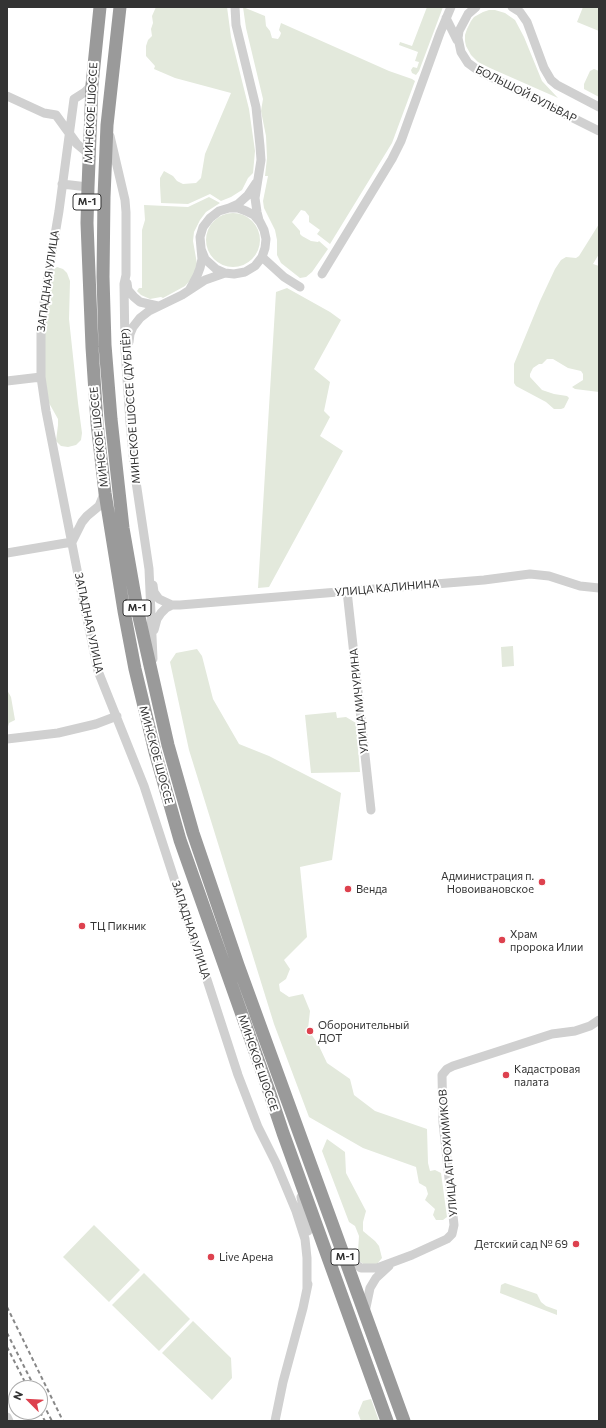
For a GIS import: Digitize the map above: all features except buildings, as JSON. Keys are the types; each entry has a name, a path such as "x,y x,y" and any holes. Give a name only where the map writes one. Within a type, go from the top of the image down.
{"highway":[{"name":"МИНСКОЕ ШОССЕ","path":"100,7 92,85 87,223 92,347 97,423 105,492 135,669 162,781 182,847 290,1153 387,1421"},
{"name":"М-1","path":"107,125 120,7"},
{"name":"МИНСКОЕ ШОССЕ","path":"107,125 103,277 111,419 123,528 137,608 155,689 179,785 210,887 404,1421"}],"street":[{"path":"201,248 206,259 216,269 225,273 234,274 245,272 255,266 262,257 265,248 266,239 257,212 255,198 261,153 256,108 236,25 235,7"},
{"path":"322,274 392,159 401,141 451,7"},
{"path":"459,44 458,38 460,26 468,14 476,7"},
{"name":"БОЛЬШОЙ БУЛЬВАР","path":"512,7 520,12 526,22 544,68 551,80 557,85 599,107"},
{"name":"БОЛЬШОЙ БУЛЬВАР","path":"446,18 464,58 472,66 599,131"},
{"name":"ЗАПАДНАЯ УЛИЦА","path":"92,85 85,92 74,98 59,211 45,294 41,333 41,377 53,450 98,671 144,786 238,1075 258,1127 276,1163 296,1211 305,1239 307,1258 307,1288"},
{"path":"7,96 48,114 56,115 77,144 89,154"},
{"name":"МИНСКОЕ ШОССЕ (ДУБЛЁР)","path":"107,125 125,200 125,349 134,458 149,569 155,689"},
{"path":"190,289 200,268 202,259 200,238 203,227 214,214 238,204 248,195 258,180"},
{"path":"62,184 88,187"},
{"path":"229,208 238,208 246,211 254,215 260,222"},
{"path":"262,257 284,277 300,287"},
{"path":"127,359 130,334 140,318 158,306 182,295 205,280 225,273"},
{"path":"126,275 128,290 134,297 140,302 158,306"},
{"path":"7,381 41,377"},
{"path":"7,553 72,542 84,519 99,506 105,492"},
{"path":"149,569 154,592 159,599 172,605"},
{"name":"УЛИЦА КАЛИНИНА","path":"172,605 484,580 530,574 549,576 580,586 599,588"},
{"name":"УЛИЦА МИЧУРИНА","path":"347,591 371,810"},
{"path":"152,639 157,619 166,608 172,605"},
{"path":"7,739 58,733 96,724 117,716"},
{"name":"УЛИЦА АГРОХИМИКОВ","path":"346,1258 361,1268 370,1269 392,1264 447,1239 452,1234 454,1225 443,1122 442,1075 453,1066 552,1034 590,1026 599,1020"},
{"path":"275,1421 283,1382 303,1308 311,1269 310,1241 290,1153"},
{"name":"УЛИЦА АГРОХИМИКОВ","path":"365,1313 370,1288 376,1278 392,1264"},
{"path":"7,1417 9,1421"}],"shaded area":[{"path":"156,7 227,7 231,37 249,109 255,151 253,173 248,178 242,190 221,201 210,194 188,204 161,203 160,178 164,171 183,184 196,183 201,178 205,154 231,93 175,78 154,69 155,66 146,56 146,46 148,40 152,36 152,16"},
{"path":"243,7 265,16 266,26 270,31 272,38 278,39 280,36 281,33 279,30 281,23 415,81 392,143 330,244 317,234 320,230 309,222 309,216 305,211 301,210 292,222 300,231 302,236 311,241 319,241 328,249 312,272 306,277 300,278 281,263 277,255 275,230 264,208 263,201 268,176 265,176 267,158 266,136 261,111 263,99 246,28"},
{"path":"427,7 443,7 419,71 416,75 412,73 411,70 413,67 417,68 419,62 415,61 418,52 399,45 400,42 412,46"},
{"path":"583,7 599,7 599,31 577,22"},
{"path":"489,10 505,13 515,20 524,37 542,81 558,98 490,68 478,62 471,55 465,41 467,29 474,17"},
{"path":"594,69 599,71 599,97 584,89 584,84 590,71"},
{"path":"209,197 220,203 206,212 194,232 193,241 197,264 193,277 185,286 163,298 150,299 141,295 137,291 139,288 142,288 142,230 145,220 144,205 188,207"},
{"path":"233,213 243,215 252,221 258,230 260,240 258,250 252,259 243,265 233,267 223,265 214,259 208,250 206,240 208,230 214,221 223,215"},
{"path":"599,224 599,254 593,264 599,266 599,392 575,389 572,387 583,380 583,374 581,371 568,368 553,359 547,359 542,364 539,364 533,368 530,377 542,390 567,396 569,398 564,408 554,409 546,402 516,386 514,383 514,364 555,269 561,260 566,257 576,258 579,256"},
{"path":"57,267 63,269 67,273 70,281 69,319 82,433 81,440 76,445 68,447 61,446 56,441 58,419 49,403 44,375 44,331 52,271"},
{"path":"287,288 330,312 341,320 314,369 330,382 324,411 330,417 320,436 343,451 269,587 258,588 276,292"},
{"path":"513,646 514,666 502,667 501,647"},
{"path":"197,649 202,656 213,699 239,744 269,756 341,793 332,860 300,867 307,937 284,960 290,969 286,979 279,984 280,991 289,997 303,994 310,1011 308,1029 319,1046 327,1063 350,1079 354,1095 375,1111 427,1129 428,1163 430,1171 435,1170 441,1173 447,1217 443,1220 436,1220 433,1215 435,1209 425,1200 428,1194 426,1187 419,1183 416,1167 363,1148 309,1117 274,1024 189,750 170,662 176,653"},
{"path":"7,690 11,697 15,720 9,723 7,730"},
{"path":"336,712 337,718 346,717 356,723 360,772 311,773 305,715"},
{"path":"327,1139 345,1152 346,1173 366,1211 363,1222 363,1231 379,1246 382,1258 377,1264 365,1265 359,1261 359,1236 355,1226 349,1222 322,1151"},
{"path":"94,1225 140,1270 109,1302 63,1257"},
{"path":"144,1273 190,1319 159,1351 112,1305"},
{"path":"505,1283 537,1294 541,1302 546,1306 557,1310 557,1315 500,1293 501,1285"},
{"path":"193,1321 231,1358 232,1378 212,1400 162,1353"},
{"path":"371,1399 379,1421 361,1421 358,1413 363,1401"}],"railway":[{"path":"7,1307 63,1421"},
{"path":"7,1333 31,1380"},
{"path":"7,1347 24,1380"},
{"path":"48,1413 52,1421"}],"place":[{"name":"Администрация п. Новоивановское","path":"542,882"},
{"name":"Венда","path":"348,889"},
{"name":"ТЦ Пикник","path":"82,926"},
{"name":"Храм пророка Илии","path":"502,940"},
{"name":"Оборонительный ДОТ","path":"310,1031"},
{"name":"Кадастровая палата","path":"506,1075"},
{"name":"Детский сад № 69","path":"576,1244"},
{"name":"Live Арена","path":"211,1257"}]}
